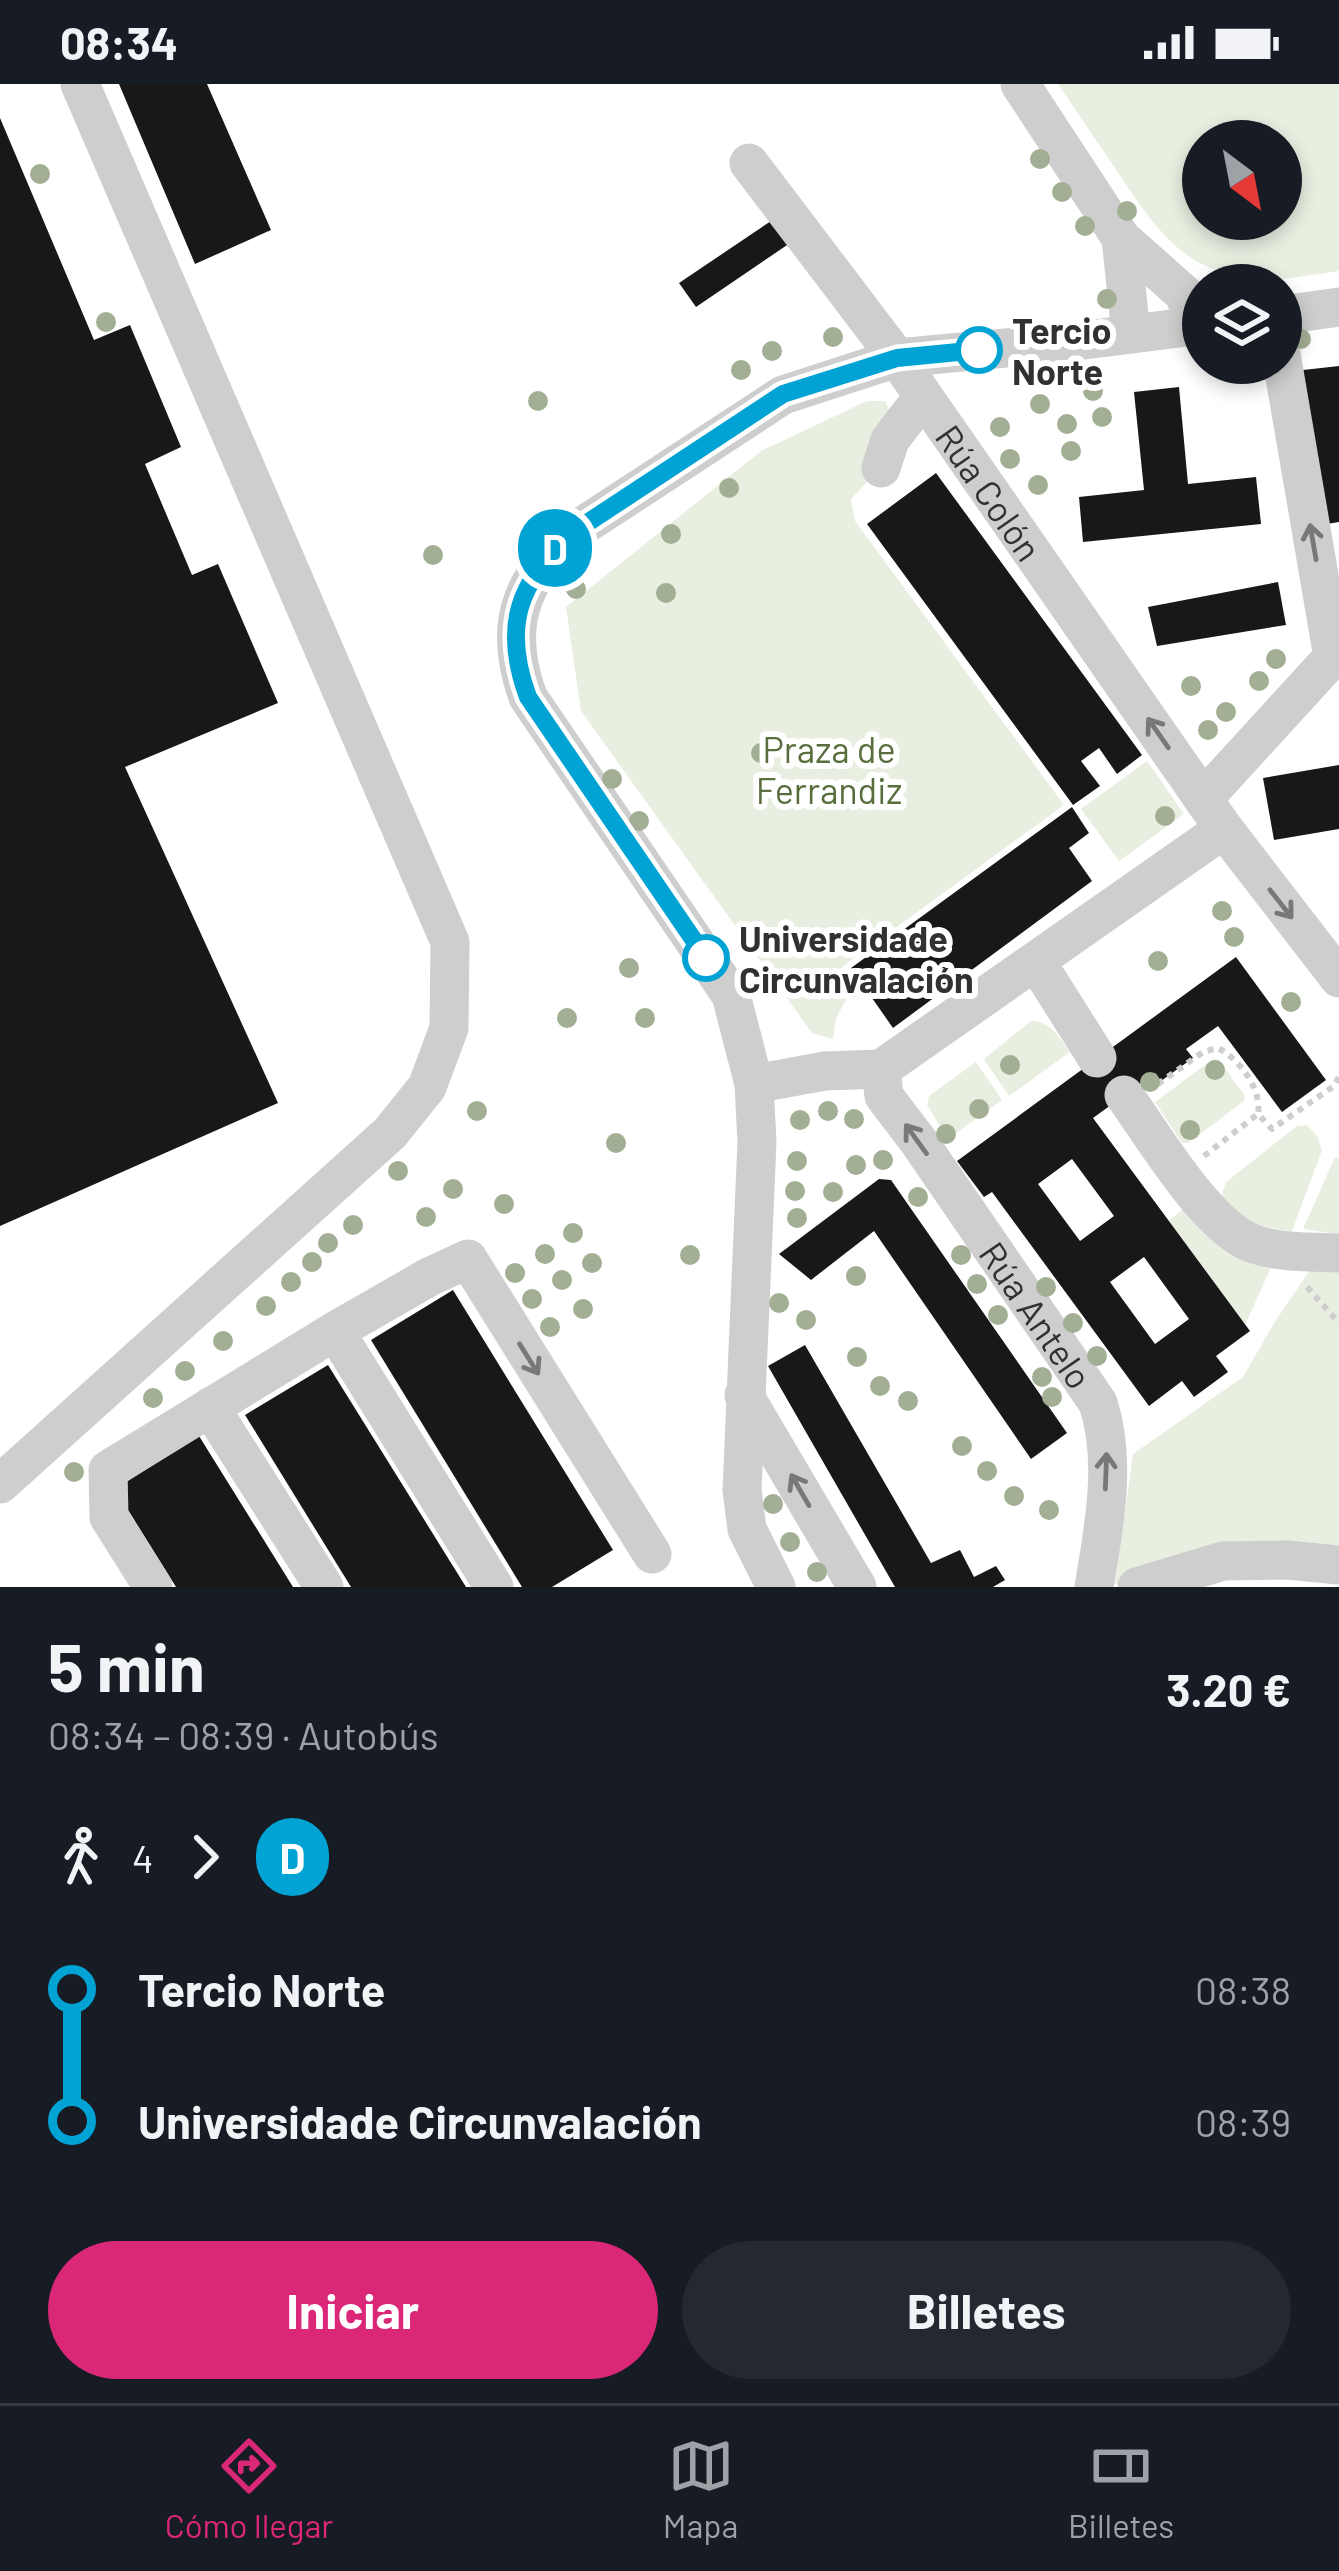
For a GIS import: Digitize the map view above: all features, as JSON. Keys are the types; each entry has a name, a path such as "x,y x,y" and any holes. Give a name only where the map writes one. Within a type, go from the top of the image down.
{"street":[{"path":"0,1484 390,1132 427,1087 449,1028 450,942 80,84"},
{"path":"1020,84 1121,238 1182,292"},
{"name":"Rúa Colón","path":"749,163 897,358 1214,814 1339,978"},
{"path":"1121,238 1131,334"},
{"path":"1302,311 1339,307"},
{"path":"776,1587 747,1528 742,1490 757,1142 754,1084 731,995 528,697 514,642 517,615 547,556 572,533 783,394 897,358 1182,327"},
{"path":"754,1084 825,1070 881,1069 1037,963 1214,814 1336,657 1286,384"},
{"path":"881,469 890,440 923,397"},
{"path":"1037,963 1097,1058"},
{"name":"Rúa Antelo","path":"881,1069 884,1096 1098,1403 1107,1429 1108,1473 1089,1584"},
{"path":"1127,1100 1212,1217 1250,1244 1339,1253"},
{"path":"153,1587 109,1517 108,1471 335,1330 468,1259 652,1554"},
{"path":"335,1330 494,1587"},
{"path":"744,1394 856,1587"},
{"path":"210,1408 324,1587"},
{"path":"1137,1587 1223,1561 1339,1565"}],"path":[{"path":"1127,1100 1203,1052 1218,1048 1250,1080 1260,1098 1258,1114 1181,1174"},
{"path":"1258,1114 1272,1129 1339,1077"}],"green space":[{"path":"1058,84 1339,84 1339,271 1302,277 1302,264 1203,264 1179,249 1149,217"},
{"name":"Praza de Ferrandiz","path":"867,401 885,401 892,416 871,478 851,499 855,521 1064,805 842,967 854,985 836,1018 833,1039 812,1033 581,711 566,607 761,451"},
{"path":"1147,761 1184,814 1119,861 1081,809"},
{"path":"1031,1021 1049,1027 1070,1052 1009,1096 984,1059"},
{"path":"1213,1059 1219,1060 1244,1101 1182,1143 1155,1102"},
{"path":"976,1062 1002,1100 948,1139 927,1105 929,1096"},
{"path":"1307,1125 1322,1150 1292,1231 1261,1225 1233,1211 1222,1194 1226,1182 1297,1126"},
{"path":"1335,1157 1339,1159 1339,1234 1303,1229"},
{"path":"1184,1208 1221,1246 1272,1265 1245,1325 1169,1221"},
{"path":"1310,1270 1339,1272 1339,1555 1115,1584 1133,1454 1243,1377"}],"building":[{"path":"119,84 207,84 271,230 195,264"},
{"path":"0,118 94,340 130,325 181,447 145,464 192,575 218,564 278,703 125,767 278,1103 0,1226"},
{"path":"777,217 793,241 696,307 679,283"},
{"path":"1339,366 1339,522 1327,524 1303,370"},
{"path":"1179,387 1188,484 1256,477 1261,524 1083,542 1079,497 1144,490 1134,392"},
{"path":"936,473 1142,755 1117,774 1099,748 1081,761 1100,786 1073,805 867,524"},
{"path":"1278,582 1286,625 1157,646 1148,607"},
{"path":"1339,765 1339,829 1274,840 1263,778"},
{"path":"1072,807 1089,833 1069,848 1092,881 893,1028 851,968"},
{"path":"1236,957 1326,1080 1282,1112 1218,1026 1186,1049 1193,1058 1161,1081 1155,1073 1093,1118 1250,1331 1216,1356 1228,1372 1194,1397 1182,1381 1149,1406 992,1192 984,1197 957,1161","holes":["1072,1159 1114,1216 1080,1241 1038,1184","1144,1257 1189,1319 1155,1344 1110,1282"]},
{"path":"879,1179 891,1180 1067,1433 1031,1459 874,1231 811,1280 779,1254"},
{"path":"453,1290 613,1550 552,1587 522,1587 371,1340"},
{"path":"805,1345 931,1563 960,1550 974,1577 996,1566 1005,1580 993,1587 895,1587 768,1366"},
{"path":"328,1365 466,1587 351,1587 245,1415"},
{"path":"199,1436 293,1587 176,1587 115,1489"}],"bus line":[{"name":"D","path":"706,958 528,697 514,642 517,615 530,582 547,556 572,533 783,394 897,358 979,350"}],"place":[{"name":"Tercio Norte","path":"979,350"},
{"name":"Universidade Circunvalación","path":"706,958"}]}
